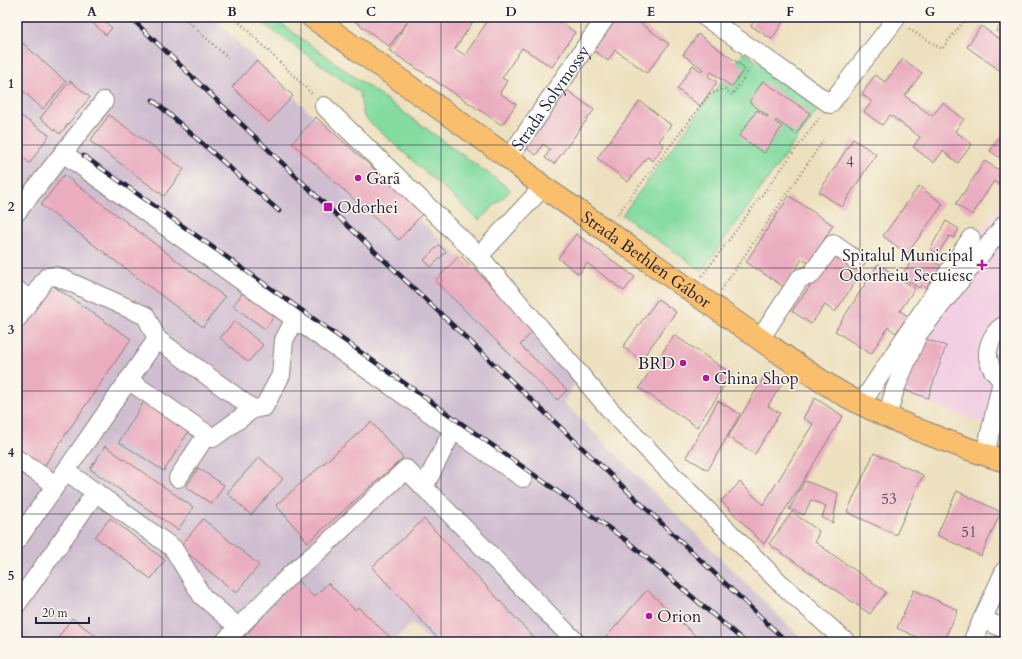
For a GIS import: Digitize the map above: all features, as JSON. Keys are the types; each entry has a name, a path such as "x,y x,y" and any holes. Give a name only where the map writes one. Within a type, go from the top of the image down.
{"main road":[{"name":"Strada Bethlen Gábor","path":"312,17 509,158 543,187 813,376 861,404 887,417 919,431 1005,461"}],"street":[{"name":"Strada Solymossy","path":"509,158 606,17"},
{"path":"715,20 830,104 895,20"},
{"path":"17,212 104,102"},
{"path":"324,106 479,256 611,411 672,475 778,582 846,642"},
{"path":"64,153 295,319 523,478"},
{"path":"479,256 543,187"},
{"path":"887,417 895,389 918,334 1005,224"},
{"path":"861,404 971,238"},
{"path":"760,339 800,278 810,275 834,244 856,260"},
{"path":"17,319 24,295 48,277 56,276 146,316 157,339 253,409"},
{"path":"128,380 213,438 253,409 264,407 281,374 284,340 295,319"},
{"path":"984,454 1004,382 993,370 988,356 990,343 996,332 1005,325"},
{"path":"17,540 157,339"},
{"path":"424,487 453,430"},
{"path":"178,478 207,434"},
{"path":"17,459 96,492 174,548 202,596 238,628"},
{"path":"224,642 291,574 322,548 406,469 576,642"},
{"path":"17,604 96,492"},
{"path":"972,642 1005,570"},
{"path":"982,619 1005,629"}],"path":[{"path":"184,17 228,58"},
{"path":"187,20 200,17"},
{"path":"234,17 324,106"},
{"path":"895,20 942,49 967,17"},
{"path":"606,230 710,94 724,89 732,95 761,55"},
{"path":"691,291 830,104"},
{"path":"711,305 823,141"}],"shaded area":[{"path":"17,17 212,17 489,287 576,382 563,402 805,642 430,642 412,623 394,642 17,642"},
{"name":"Spitalul Municipal Odorheiu Secuiesc","path":"1005,198 1005,430 888,388 912,333"}],"green space":[{"path":"254,17 272,17 511,190 479,220 364,117 359,92"},
{"path":"744,52 819,108 702,271 622,215"}],"building":[{"path":"86,17 100,17 112,28 106,35"},
{"path":"349,17 400,17 407,22 389,46"},
{"path":"411,17 476,17 455,49 465,55 490,17 552,17 575,32 552,67 522,48 502,78 507,81 500,93 516,104 502,125 389,50"},
{"path":"615,17 632,17 669,44 647,73 615,50 608,61 592,49"},
{"path":"753,17 786,17 772,39 751,26 755,19"},
{"path":"1005,18 1005,74 967,47 981,26 1001,40 1003,36 996,31"},
{"path":"698,34 745,68 732,87 711,72 708,76 717,82 700,106 677,89 693,65 701,71 703,69 683,55"},
{"path":"17,38 66,82 43,109 17,86"},
{"path":"903,59 922,73 905,96 932,116 943,103 964,119 955,131 972,144 958,163 943,151 934,163 913,147 920,137 890,115 882,125 864,112 872,102 862,94 875,75 885,82"},
{"path":"256,61 293,96 269,122 232,87"},
{"path":"70,81 90,97 60,134 40,118"},
{"path":"763,81 810,113 796,134 776,120 775,122 782,127 764,153 739,136 757,110 767,117 768,116 749,102"},
{"path":"567,90 594,110 554,164 545,158 550,149 543,144 536,155 526,148"},
{"path":"640,101 671,125 659,141 664,145 653,161 647,157 628,182 597,158"},
{"path":"17,113 49,135 30,163 17,153"},
{"path":"109,115 184,169 164,196 90,141"},
{"name":"Gară","path":"316,117 423,213 399,240 292,143"},
{"path":"1005,129 1005,161 990,151"},
{"path":"853,139 876,154 842,207 819,192"},
{"path":"985,161 1005,175 999,185 994,181 972,215 956,204"},
{"path":"64,175 225,297 203,327 41,205"},
{"path":"919,186 943,204 907,254 883,236"},
{"path":"789,196 833,225 820,246 824,251 814,266 802,259 784,287 746,262"},
{"path":"946,221 959,229 954,238 949,236 938,254 930,249"},
{"path":"576,234 635,277 624,291 587,263 579,274 558,258"},
{"path":"439,245 446,252 431,267 424,260"},
{"path":"834,252 862,272 835,312 825,305 811,324 792,311"},
{"path":"922,254 941,266 926,288 921,285 919,288 901,276 911,262 915,264"},
{"path":"460,255 535,329 520,345 567,390 557,400 435,281"},
{"path":"878,264 915,288 900,311 908,316 896,333 888,327 871,354 835,331"},
{"path":"49,283 131,339 42,469 17,452 17,330"},
{"path":"246,288 278,311 265,329 233,306"},
{"path":"658,299 676,312 641,360 623,347"},
{"path":"235,321 263,345 248,362 220,338"},
{"path":"674,335 732,374 697,427 639,388"},
{"path":"920,337 946,346 928,398 902,389"},
{"path":"767,372 783,382 768,406 780,413 755,454 728,437"},
{"path":"815,398 843,416 764,544 721,501 740,482 763,505 813,424 803,418"},
{"path":"145,400 190,429 164,471 119,442"},
{"path":"718,401 740,414 708,470 686,457"},
{"path":"371,422 403,458 308,542 276,505"},
{"path":"105,446 193,507 178,530 90,469"},
{"path":"874,453 923,475 896,535 847,512"},
{"path":"259,457 283,479 251,515 227,493"},
{"path":"198,468 224,485 212,504 186,487"},
{"path":"805,481 838,493 833,523 822,518 826,506 811,500 804,515 789,509"},
{"path":"957,491 1001,512 981,556 937,535"},
{"path":"792,512 819,531 815,542 886,592 870,614 769,544"},
{"path":"110,518 165,560 151,579 95,537"},
{"path":"203,519 259,565 236,593 180,547"},
{"path":"424,519 538,642 441,642 372,567"},
{"path":"297,580 314,597 328,583 355,610 358,607 393,640 390,642 239,642"},
{"name":"Orion","path":"647,590 702,642 602,642"},
{"path":"914,590 958,610 943,642 928,642 897,628"},
{"path":"72,618 104,642 55,642"},
{"path":"1001,631 1005,633 1005,642 996,642"}],"railway":[{"path":"130,17 787,642"},
{"path":"153,100 279,211"},
{"path":"84,156 626,540 745,642"}],"place":[{"name":"Gară","path":"358,178"},
{"name":"Odorhei","path":"328,207"},
{"name":"Spitalul Municipal Odorheiu Secuiesc","path":"982,265"},
{"name":"BRD","path":"683,363"},
{"name":"China Shop","path":"706,378"},
{"name":"Orion","path":"649,616"}]}
